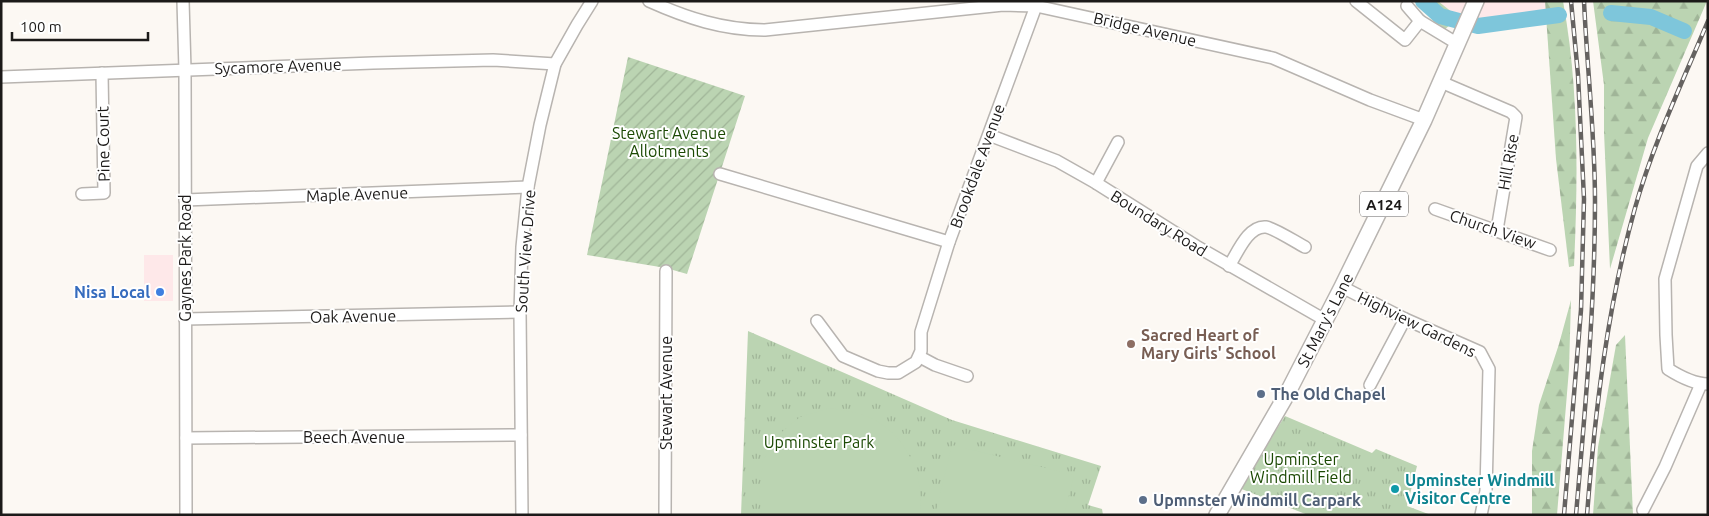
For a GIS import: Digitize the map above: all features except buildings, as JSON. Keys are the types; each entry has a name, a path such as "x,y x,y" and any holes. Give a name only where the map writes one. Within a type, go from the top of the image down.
{"main road":[{"name":"A124","path":"1424,120 1476,1"},
{"name":"St Mary's Lane","path":"1217,515 1287,394 1424,120"}],"street":[{"name":"Gaynes Park Road","path":"183,1 185,70 186,515"},
{"name":"South View Drive","path":"522,515 520,312 522,247 528,188 540,125 555,64 592,1"},
{"name":"Bridge Avenue","path":"649,1 708,24 746,30 765,30 1018,4 1036,6 1274,58 1370,100 1424,120"},
{"path":"1356,1 1405,40 1420,21"},
{"name":"Brookdale Avenue","path":"720,174 949,242 1036,6"},
{"path":"1407,6 1420,21 1464,30"},
{"name":"Sycamore Avenue","path":"1,77 484,60 555,64"},
{"name":"Pine Court","path":"82,194 104,194 102,73"},
{"name":"Hill Rise","path":"1441,82 1512,112 1516,116 1497,230"},
{"name":"Boundary Road","path":"988,134 1056,161 1229,266 1325,320"},
{"path":"1096,184 1118,142"},
{"path":"1643,510 1704,384 1676,374 1668,369 1665,279 1697,166 1708,153"},
{"name":"Maple Avenue","path":"185,200 528,188"},
{"name":"Church View","path":"1435,209 1550,250"},
{"path":"1229,266 1255,229 1266,227 1305,247"},
{"path":"817,321 843,356 878,371 898,373 916,362 920,357 921,332 949,242"},
{"name":"Stewart Avenue","path":"665,515 666,271"},
{"name":"Highview Gardens","path":"1342,287 1480,352 1489,369 1486,492 1482,515"},
{"name":"Oak Avenue","path":"185,319 520,312"},
{"path":"1370,385 1405,318"},
{"path":"920,357 935,365 967,376"},
{"name":"Beech Avenue","path":"186,438 521,435"}],"shaded area":[{"path":"1438,1 1545,1 1546,16 1482,24 1453,13"},
{"path":"144,255 173,255 173,301 144,301"}],"green space":[{"path":"1414,1 1438,1 1453,13 1451,24 1443,31"},
{"path":"1545,1 1563,1 1575,100 1576,200 1574,266 1569,267 1556,159"},
{"path":"1593,1 1707,1 1648,138 1610,269 1604,132 1604,85"},
{"name":"Stewart Avenue Allotments","path":"628,57 745,96 687,274 666,268 587,255"},
{"path":"1571,300 1569,369 1557,515 1532,515 1532,451 1539,405"},
{"name":"Upminster Park","path":"748,331 952,420 1101,466 1088,505 1102,509 1103,515 741,515"},
{"path":"1625,335 1633,515 1593,515 1598,447 1616,345"},
{"path":"830,408 844,410 872,419 894,434 909,454 918,477 921,502 920,515 762,515 759,497 763,461 777,436 800,417"},
{"name":"Upminster Windmill Field","path":"1285,416 1372,453 1376,449 1417,466 1407,506 1431,515 1308,515 1239,488"},
{"path":"952,445 1074,475 1064,515 935,515"}],"waterway":[{"path":"1423,1 1440,16 1478,26 1559,15"},
{"path":"1611,13 1651,17 1684,31"}],"railway":[{"path":"1564,515 1581,310 1584,199 1578,75 1571,1"},
{"path":"1576,515 1589,358 1595,240 1594,151 1584,1"},
{"path":"1587,515 1598,399 1610,322 1625,246 1650,160 1708,21"}],"place":[{"name":"Nisa Local","path":"160,292"},
{"name":"Sacred Heart of Mary Girls' School","path":"1131,344"},
{"name":"The Old Chapel","path":"1261,394"},
{"name":"Upminster Windmill Visitor Centre","path":"1395,489"},
{"name":"Upmnster Windmill Carpark","path":"1143,500"}]}
